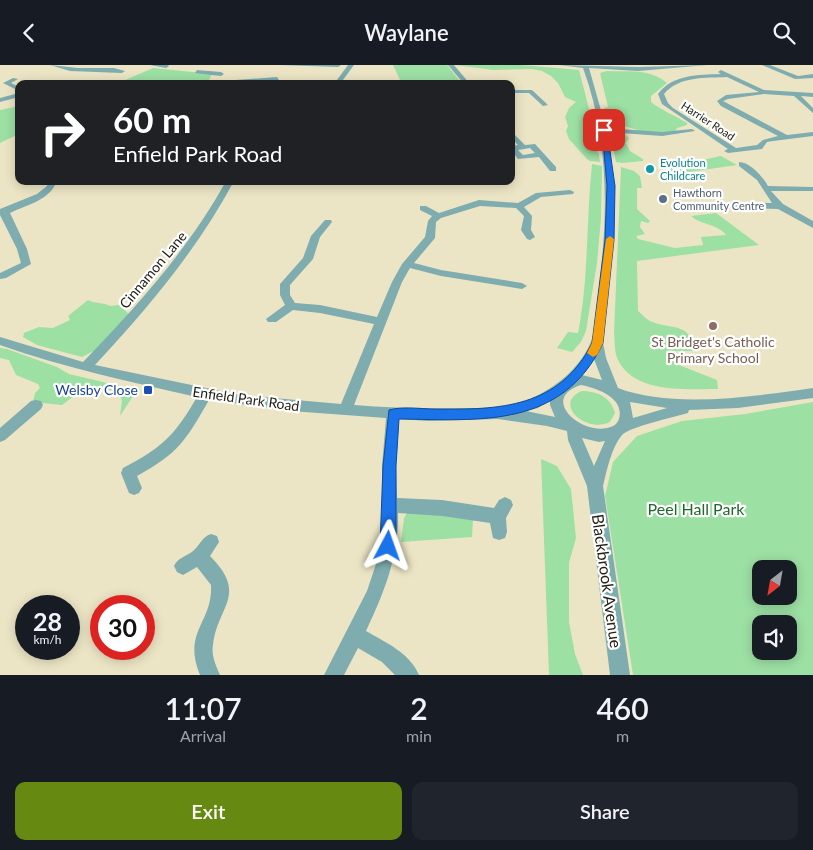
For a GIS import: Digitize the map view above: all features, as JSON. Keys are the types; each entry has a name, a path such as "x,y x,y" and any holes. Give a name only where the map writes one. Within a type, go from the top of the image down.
{"street":[{"path":"53,65 67,68 122,71"},
{"path":"153,65 164,66"},
{"path":"276,80 283,65 338,66"},
{"path":"341,80 350,65"},
{"path":"451,65 464,80"},
{"path":"562,65 638,69 705,65 763,92 813,95"},
{"path":"759,65 766,65 797,78 797,80 807,85"},
{"path":"586,66 604,130 610,164 610,240 598,343 600,358 614,393 625,408 626,416 624,423 618,430"},
{"path":"61,71 67,68"},
{"path":"207,73 215,68"},
{"path":"105,72 112,69"},
{"path":"197,71 221,74"},
{"name":"Harrier Road","path":"728,75 682,80 667,86 661,94 665,104 671,109 731,150 759,147 768,140 785,137"},
{"path":"797,78 813,76"},
{"path":"0,82 15,79"},
{"path":"7,82 7,84 15,87"},
{"path":"520,83 545,105"},
{"path":"515,92 530,91"},
{"path":"763,92 760,94 724,98 720,102 785,137 813,134"},
{"path":"796,94 813,111"},
{"path":"0,100 15,96"},
{"path":"604,130 662,134 692,131"},
{"path":"515,138 523,147 515,148"},
{"path":"515,150 521,157 541,155 553,169"},
{"path":"742,164 756,175 767,188 774,201 813,225"},
{"path":"2,275 26,264 22,247 3,212 44,193 52,185"},
{"name":"Cinnamon Lane","path":"85,367 149,300 175,269 217,208 228,185"},
{"path":"767,188 813,189"},
{"path":"345,411 396,282 407,264 430,239 432,221 438,215 479,203 519,207 536,196 574,193"},
{"path":"726,205 780,206"},
{"path":"519,207 528,216 526,230 531,239"},
{"path":"422,208 438,215"},
{"path":"291,306 285,295 286,283 308,259 316,236 328,221"},
{"path":"407,264 441,273 522,285"},
{"path":"272,319 291,306 320,309 381,322"},
{"name":"Enfield Park Road","path":"0,341 18,349 85,367 206,394 291,406 345,411 394,414 498,413 547,419 573,427"},
{"path":"598,343 585,365 558,391 556,405 565,420 573,427 594,435 610,434 637,422 693,406"},
{"path":"565,385 581,380 589,381 598,383 614,393 650,402 693,406 754,402 813,393"},
{"name":"Enfield Park Road","path":"498,413 533,404 565,385"},
{"path":"134,488 128,473 155,457 175,442 182,434 206,394"},
{"path":"0,436 36,405"},
{"path":"334,675 355,636 377,588 385,563 388,546 389,466 394,414"},
{"name":"Blackbrook Avenue","path":"573,427 575,440 594,486 620,675"},
{"name":"Blackbrook Avenue","path":"594,486 606,453 618,430"},
{"path":"390,505 442,508 500,518"},
{"path":"183,566 205,550 212,571 220,586 218,602 203,646 205,661 210,675"},
{"path":"355,636 389,655 409,675"}],"green space":[{"path":"393,65 447,65 459,80 400,80"},
{"path":"455,65 522,65 579,70 595,132 593,142 600,162 587,159 569,139 566,131 568,126 565,117 569,108 576,102 565,97 558,83 551,76 542,71 532,69 493,70"},
{"path":"153,68 212,74 209,80 125,80"},
{"path":"607,71 639,72 660,78 667,83 651,96 651,102 687,123 687,125 677,128 675,132 671,133 643,132 612,122 604,108 608,107 600,73"},
{"path":"15,107 15,136 0,143 0,110"},
{"path":"618,134 629,138 626,143 630,151 643,159 643,161 616,162 611,135"},
{"path":"721,156 737,165 689,172 668,171 661,166 667,162 688,163"},
{"path":"592,164 602,166 601,218 597,263 586,331 581,342 572,352 557,348 568,332 578,333 582,312"},
{"path":"621,167 634,171 640,176 642,188 637,188 637,209 650,221 648,223 641,221 640,227 645,234 636,236 638,239 675,248 703,245 701,237 726,235 723,231 691,216 716,213 759,245 637,261 638,311 650,321 679,328 689,335 696,351 674,351 674,363 717,380 718,389 677,389 649,384 636,379 626,371 618,360 615,350 614,333"},
{"path":"88,300 110,306 119,305 131,316 98,349 82,357 37,345 23,337 24,333 39,327 53,328 70,320 68,316"},
{"path":"0,348 57,367 69,374 137,390 120,416 122,400 116,391 76,385 68,391 74,396 62,405 33,402 35,393 40,388 38,384 16,375 9,360 0,358"},
{"path":"582,391 593,392 607,399 615,413 610,422 601,425 591,424 583,421 576,415 571,409 570,403 574,396"},
{"name":"Peel Hall Park","path":"813,402 813,675 633,675 605,496 613,462 637,436 682,421 745,414"},
{"path":"541,459 557,466 571,489 576,538 569,563 569,622 575,654 583,675 549,675"},
{"path":"415,512 473,520 472,537 401,542 404,518 407,513"}],"slow traffic":[{"path":"593,353 598,343 610,239"}],"place":[{"name":"Evolution Childcare","path":"650,169"},
{"name":"Hawthorn Community Centre","path":"663,199"},
{"name":"St Bridget's Catholic Primary School","path":"713,326"},
{"name":"Welsby Close","path":"148,390"}],"route":[{"path":"388,546 390,526 389,466 394,414 472,415 498,413 525,407 547,397 566,384 577,374 592,355 598,343 610,240 611,186 604,130"}]}
